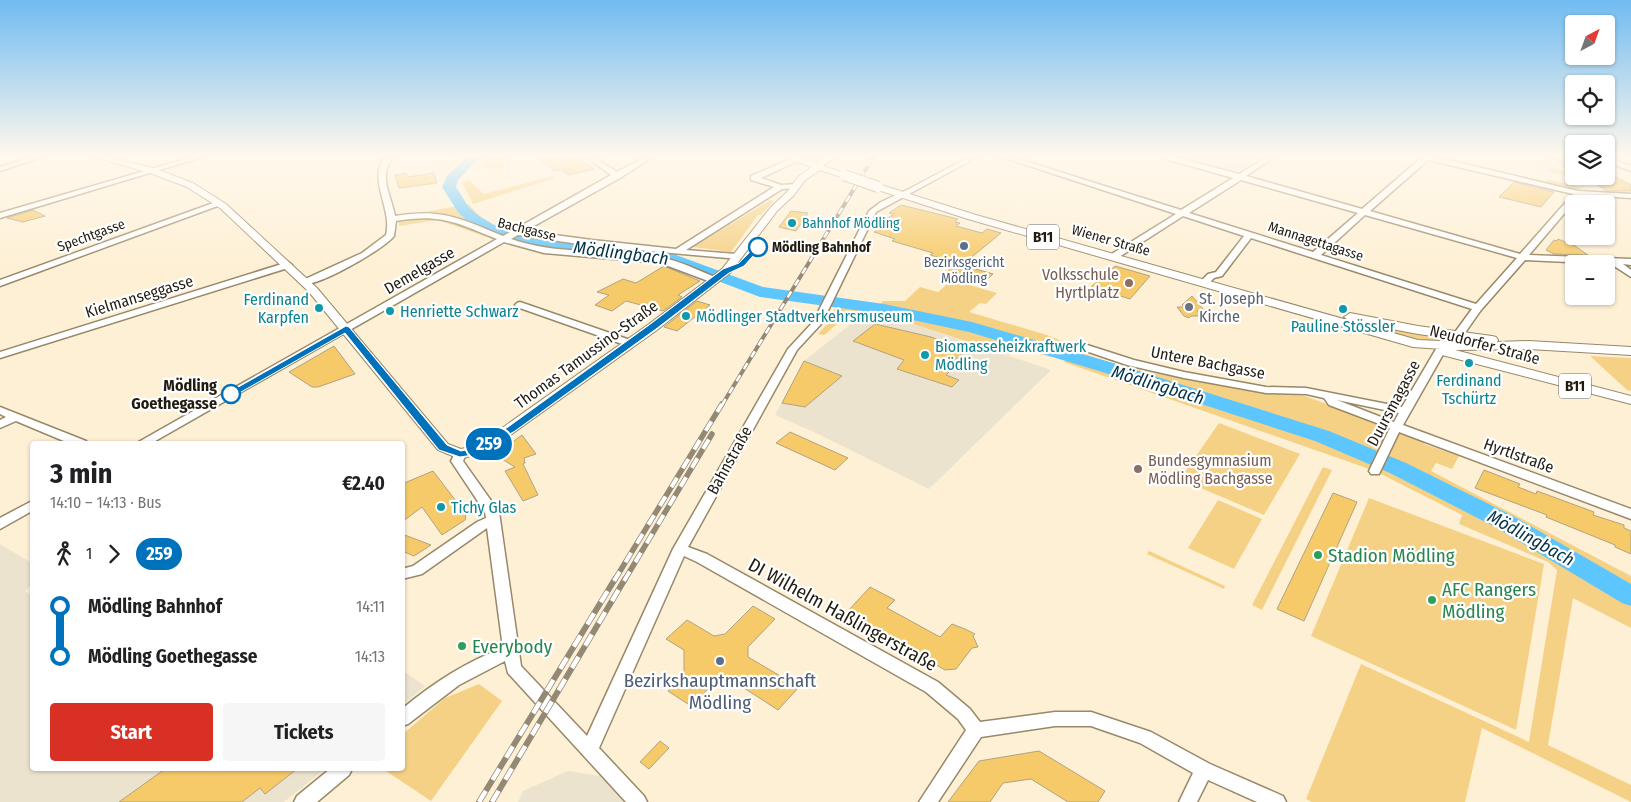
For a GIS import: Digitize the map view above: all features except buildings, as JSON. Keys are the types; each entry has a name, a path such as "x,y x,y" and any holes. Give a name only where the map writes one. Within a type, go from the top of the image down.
{"main road":[{"path":"203,193 220,204 306,282 443,448 460,454"},
{"path":"720,276 788,193"},
{"name":"Wiener Straße","path":"898,193 1417,344 1466,347 1529,345"},
{"name":"Thomas Tamussino-Straße","path":"460,454 483,448 512,429 720,276"},
{"name":"Wiener Straße","path":"1281,304 1418,330 1529,345 1631,351"},
{"name":"Wiener Straße","path":"1418,330 1447,338 1520,371"},
{"name":"Neudorfer Straße","path":"1417,344 1631,400"}],"street":[{"path":"0,216 77,193"},
{"path":"306,282 334,271 382,244 390,237 392,219 387,193"},
{"name":"Demelgasse","path":"147,441 586,193"},
{"path":"679,250 770,193"},
{"name":"Bahnstraße","path":"589,752 680,550 793,349 817,324 873,211 906,193"},
{"name":"Mannagettagasse","path":"1121,193 1478,308"},
{"path":"1113,257 1214,193"},
{"path":"1298,193 1522,257 1565,259"},
{"path":"1315,255 1385,193"},
{"path":"1458,335 1478,308 1578,193"},
{"path":"1586,193 1631,196"},
{"name":"Spechtgasse","path":"0,283 220,204"},
{"name":"Bachgasse","path":"392,219 425,215 444,217 512,235 552,251 662,260 720,276"},
{"path":"1205,282 1211,276 1219,274 1250,234"},
{"name":"Bachgasse","path":"512,235 736,257"},
{"path":"1615,262 1631,262"},
{"path":"1615,263 1631,274"},
{"name":"Kielmanseggasse","path":"0,355 288,265"},
{"path":"520,305 629,343"},
{"name":"Untere Bachgasse","path":"1084,347 1131,363 1184,375 1266,390 1306,391 1328,396 1339,396 1407,411"},
{"name":"Duursmagasse","path":"1376,468 1396,426 1407,411 1440,350"},
{"name":"Untere Bachgasse","path":"1328,396 1333,403 1396,426"},
{"path":"0,410 75,441"},
{"path":"0,424 15,417"},
{"name":"Hyrtlstraße","path":"1396,426 1631,514"},
{"path":"460,454 457,461 492,512 514,668 589,752 638,802"},
{"path":"0,524 30,506"},
{"path":"405,573 417,570 482,525 492,521"},
{"name":"DI Wilhelm Haßlingerstraße","path":"680,550 702,558 932,686 964,714 976,730"},
{"path":"405,717 454,679 495,657 511,652"},
{"path":"928,802 976,730 1054,719 1091,719 1145,737 1204,770 1277,802"},
{"path":"1188,802 1204,770"},
{"path":"303,802 341,771"}],"shaded area":[{"path":"468,193 506,193 473,204"},
{"path":"770,200 774,201 761,215 758,215 731,252 693,247"},
{"path":"468,204 482,218 507,232 495,240 438,220 399,226 398,217"},
{"path":"952,280 997,293 986,304 980,303 969,312 1047,335 1064,342 1068,349 1051,357 1014,346 1009,355 913,324 856,313 849,314 824,335 818,334 828,323 838,302 879,306 883,301 905,301 920,287 938,292"},
{"path":"1311,312 1428,335 1454,344 1432,344"},
{"path":"861,316 913,324 1051,370 929,489 816,433 775,415 804,361"},
{"path":"1079,352 1127,368 1230,387 1305,396 1426,441 1424,444 1459,456 1452,469 1436,463 1431,471 1631,576 1631,628 1573,598 1548,745 1631,785 1631,802 1482,728 1465,802 1312,802 1306,799 1361,664 1529,742 1557,570 1548,562 1459,524 1462,515 1375,471 1064,362"},
{"path":"1590,356 1631,358 1631,391 1627,390"},
{"path":"1219,423 1300,454 1264,515 1180,479"},
{"path":"1323,467 1332,470 1262,610 1252,605"},
{"name":"AFC Rangers Mödling","path":"1369,498 1544,564 1516,730 1311,636"},
{"path":"1218,500 1262,519 1234,569 1188,548"},
{"path":"0,544 30,562 30,586 25,591 30,594 30,771 323,771 284,802 0,802"},
{"path":"1149,551 1225,586 1224,589 1147,554"},
{"path":"405,672 425,686 405,703"},
{"path":"479,684 502,701 431,801 386,771 405,771 405,732 445,698"},
{"path":"568,771 600,776 624,802 518,802 523,791"}],"waterway":[{"name":"Mödlingbach","path":"453,193 463,209 471,217 489,228 516,238 560,246 668,257 760,292 884,309 972,327 1106,367 1322,436 1398,468 1505,522 1631,596"}],"railway":[{"path":"722,405 851,193"},
{"path":"614,581 722,404"},
{"path":"624,581 712,434"},
{"path":"479,802 615,579"},
{"path":"492,802 625,579"}],"bus line":[{"name":"259","path":"231,394 346,329 443,448 460,454 473,452 483,448 512,429 726,271 741,264 758,247"}],"place":[{"name":"Bahnhof Mödling","path":"792,223"},
{"name":"Bezirksgericht Mödling","path":"964,246"},
{"name":"Mödling Bahnhof","path":"758,247"},
{"name":"Volksschule Hyrtlplatz","path":"1129,283"},
{"name":"St. Joseph Kirche","path":"1189,307"},
{"name":"Ferdinand Karpfen","path":"319,308"},
{"name":"Pauline Stössler","path":"1343,309"},
{"name":"Henriette Schwarz","path":"390,311"},
{"name":"Mödlinger Stadtverkehrsmuseum","path":"686,316"},
{"name":"Biomasseheizkraftwerk Mödling","path":"925,355"},
{"name":"Ferdinand Tschürtz","path":"1469,363"},
{"name":"Mödling Goethegasse","path":"231,394"},
{"name":"Bundesgymnasium Mödling Bachgasse","path":"1138,469"},
{"name":"Tichy Glas","path":"441,507"},
{"name":"Stadion Mödling","path":"1318,555"},
{"name":"AFC Rangers Mödling","path":"1432,600"},
{"name":"Everybody","path":"462,646"},
{"name":"Bezirkshauptmannschaft Mödling","path":"720,661"}]}
